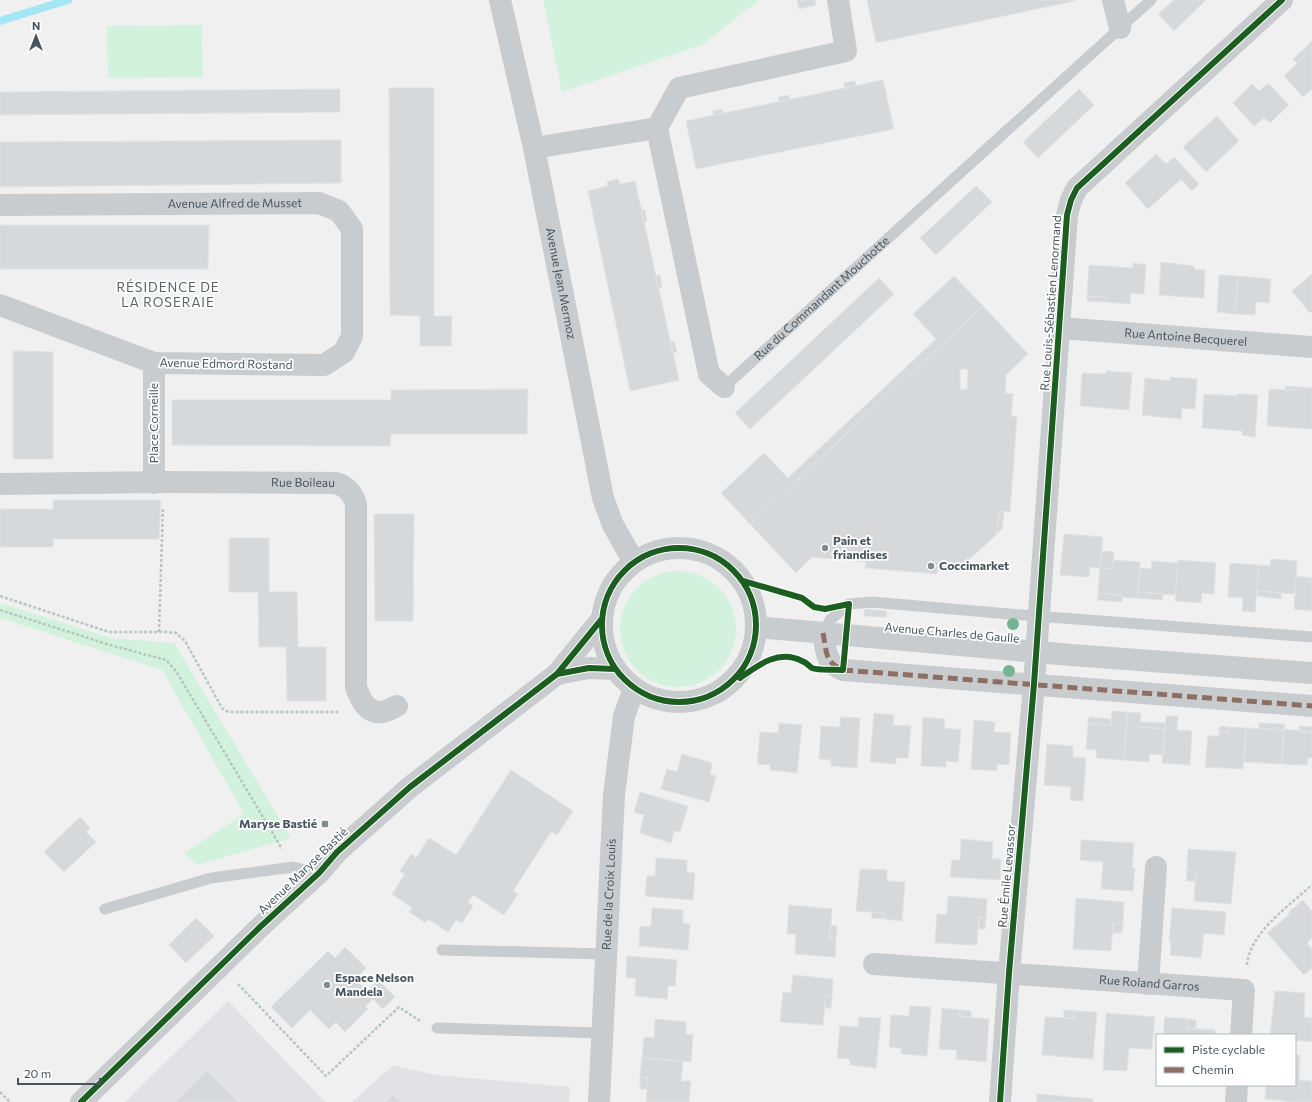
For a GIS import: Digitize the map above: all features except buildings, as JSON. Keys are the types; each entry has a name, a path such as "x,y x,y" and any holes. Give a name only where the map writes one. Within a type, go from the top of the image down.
{"street":[{"name":"Avenue Jean Mermoz","path":"500,0 534,148 603,498 613,525 634,562"},
{"path":"534,148 656,128 679,88 846,52 838,0"},
{"path":"1112,0 1120,28"},
{"name":"Rue Louis-Sébastien Lenormand","path":"1036,652 1067,214 1071,200 1077,188 1282,0"},
{"name":"Rue du Commandant Mouchotte","path":"656,128 709,374 724,387"},
{"name":"Avenue Alfred de Musset","path":"0,205 319,203 339,211 352,229 352,336"},
{"name":"Avenue Edmord Rostand","path":"0,305 154,363 324,365 344,352 352,336"},
{"name":"Rue Antoine Becquerel","path":"1060,328 1312,347"},
{"name":"Place Corneille","path":"154,363 159,483"},
{"name":"Rue Boileau","path":"0,484 336,483 345,486 352,494 356,504 356,687 362,702 368,709"},
{"path":"680,548 704,552 726,564 744,581 754,603 757,627 754,648 745,667 731,683 714,695 694,701 673,703 653,698 634,689 624,680 615,668 604,645 601,620 606,598 618,578 634,562 656,551 680,548"},
{"name":"Avenue Maryse Bastié","path":"81,1102 318,873 337,852 410,787 557,674 601,620"},
{"name":"Avenue Charles de Gaulle","path":"757,627 1071,655 1312,673"},
{"path":"823,633 828,659 834,666 843,670 1312,706"},
{"name":"Rue Émile Levassor","path":"1000,1102 1009,973 1036,652"},
{"name":"Avenue Maryse Bastié","path":"557,674 589,668 615,668"},
{"name":"Rue de la Croix Louis","path":"599,1102 605,954 614,795 624,716 634,689"},
{"path":"368,709 381,712 397,706"},
{"path":"1148,984 1156,867"},
{"name":"Rue Roland Garros","path":"874,964 1244,990"},
{"path":"1241,1034 1244,990"},
{"path":"1236,1102 1237,1086"}],"lane":[{"name":"Rue du Commandant Mouchotte","path":"724,387 1151,0"},
{"path":"823,633 830,620 849,604 872,602 1312,637"},
{"path":"105,909 211,878 293,867 318,873"},
{"path":"442,950 605,954"},
{"path":"437,1028 602,1033"}],"path":[{"path":"159,483 159,632"},
{"path":"0,596 110,632 176,633 185,641 222,708 226,711 346,712 368,709"},
{"path":"0,610 110,645 166,660 176,671 293,867"},
{"path":"1244,990 1248,955 1263,929 1312,885"},
{"path":"236,982 326,1076 399,1007 424,1023 437,1028"},
{"path":"0,1092 10,1102"}],"shaded area":[{"path":"228,1001 325,1102 125,1102"},
{"path":"393,1065 436,1075 570,1087 569,1102 352,1102"}],"green space":[{"path":"543,0 759,0 702,45 562,92"},
{"path":"202,25 203,77 108,78 107,26"},
{"path":"678,571 700,575 719,588 732,607 736,629 732,651 719,670 700,683 678,687 656,683 637,670 624,651 620,629 624,607 637,588 656,575"},
{"path":"0,603 111,638 174,643 291,838 197,865 184,853 244,814 162,670 0,618"}],"waterway":[{"path":"0,21 68,0"}],"marked path":[{"path":"823,633 829,660 832,664 843,670 1312,706"}],"cycle path":[{"path":"1000,1102 1009,973 1034,684 1067,215 1071,200 1077,188 1282,0"},
{"path":"671,548 687,548 709,554 734,570 750,595 755,610 756,625 755,640 750,655 734,680 722,689 701,699 687,702 671,702 657,699 643,693 630,685 619,674 605,647 602,633 602,617 605,603 611,589 619,576 630,565 657,551 671,548"},
{"path":"740,678 769,660 785,657 793,658 806,663 815,669 843,670 849,604 825,609 814,607 802,598 743,581"},
{"path":"81,1102 260,927 319,873 337,852 410,787 557,674 601,620"},
{"path":"557,674 589,668 615,669"}],"place":[{"name":"Pain et friandises","path":"825,548"},
{"name":"Coccimarket","path":"931,566"},
{"name":"Maryse Bastié","path":"325,824"},
{"name":"Espace Nelson Mandela","path":"327,985"}],"district":[{"name":"RÉSIDENCE DE LA ROSERAIE","path":"168,294"}]}
